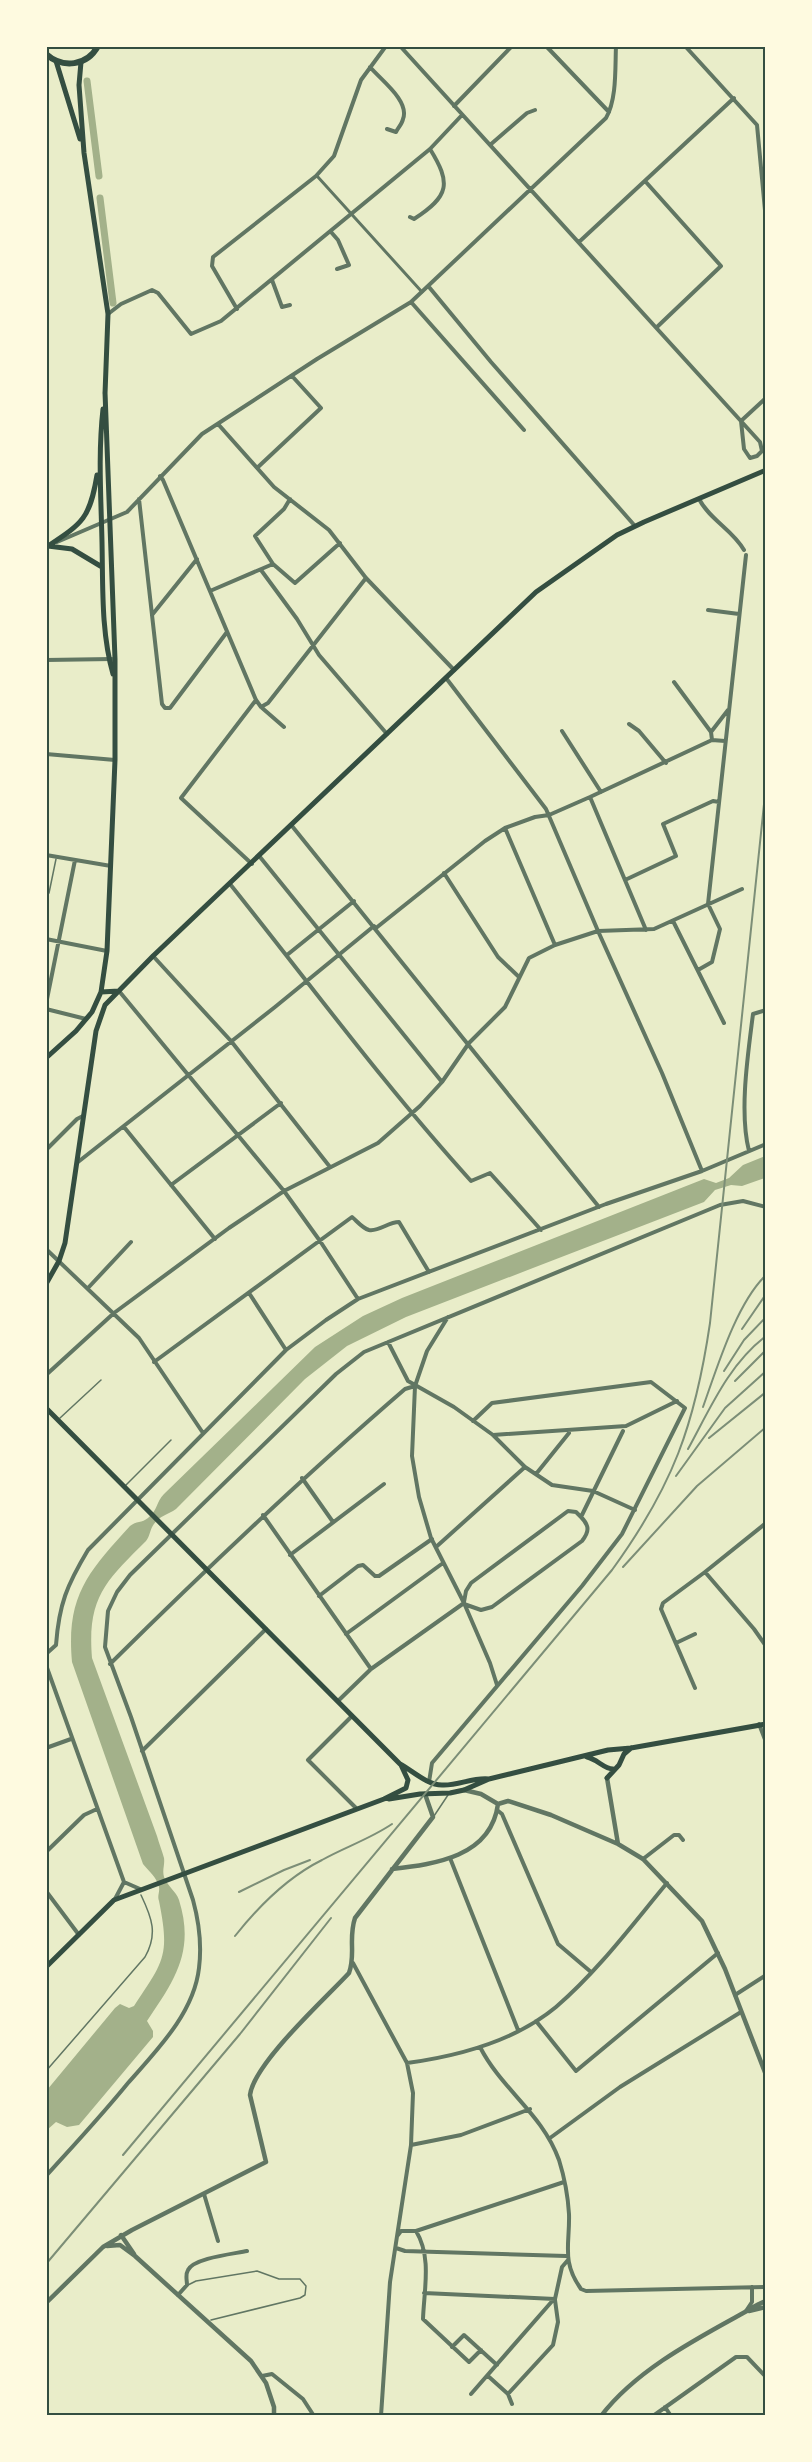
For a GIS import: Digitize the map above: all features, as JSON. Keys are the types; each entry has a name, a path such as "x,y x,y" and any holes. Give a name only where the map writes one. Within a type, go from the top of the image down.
{"main road":[{"path":"46,54 56,61 68,64 81,62 92,55 98,46"},
{"path":"56,61 84,153"},
{"path":"47,547 77,527 93,500 99,466 105,393 108,314 84,153 79,85 81,62"},
{"path":"105,393 112,659"},
{"path":"46,1058 85,1021 98,999 103,984 107,951 115,760 115,682 103,607 99,466"},
{"path":"46,1284 59,1261 65,1243 96,1031 105,1005 153,956 536,592 611,539 635,526 765,470"},
{"path":"47,547 72,549 86,555 102,567"},
{"path":"103,984 119,991"},
{"path":"101,992 119,991"},
{"path":"85,1021 96,1031"},
{"path":"46,1408 400,1764 430,1782 443,1786 480,1778 489,1779"},
{"path":"384,1799 450,1793 464,1790 489,1779 586,1756 762,1724"},
{"path":"607,1778 631,1748"},
{"path":"614,1750 621,1759"},
{"path":"605,1752 604,1765 607,1778"},
{"path":"586,1756 614,1769"},
{"path":"46,1967 114,1900 141,1893 151,1885 384,1799 406,1788 408,1784 400,1764"}],"street":[{"path":"237,309 212,266 213,257 316,176 334,156 361,80 386,46"},
{"path":"400,46 657,327 760,442 762,451 757,456 750,458 746,454 741,421"},
{"path":"454,106 512,46"},
{"path":"546,46 609,112"},
{"path":"47,547 126,512 197,438 411,302 429,287 588,137 609,112 614,82 616,46"},
{"path":"685,46 757,125 765,221"},
{"path":"370,67 402,103 405,112 396,132 387,129"},
{"path":"579,242 734,98"},
{"path":"490,145 527,112 535,110"},
{"path":"108,314 121,304 152,290 158,293 191,334 220,321 430,149 462,115"},
{"path":"410,217 414,219 436,202 444,189 444,171 430,149"},
{"path":"316,176 422,292"},
{"path":"645,181 721,266 657,327"},
{"path":"331,232 338,240 349,265 337,269"},
{"path":"272,280 282,307 290,305"},
{"path":"429,287 505,378 635,526"},
{"path":"411,302 525,430"},
{"path":"257,468 321,408 292,376"},
{"path":"741,421 765,398"},
{"path":"218,424 274,487 329,530 366,578 454,670"},
{"path":"159,476 197,559 256,700 284,727"},
{"path":"139,498 162,704 165,708 170,708 227,632"},
{"path":"698,970 712,962 720,929 708,904 746,568 745,553 739,541 708,511 699,498"},
{"path":"290,499 284,508 255,536 273,564 295,583 340,543"},
{"path":"152,616 197,559"},
{"path":"210,591 273,564"},
{"path":"261,570 319,655 387,734"},
{"path":"261,707 268,703 366,578"},
{"path":"708,610 739,614"},
{"path":"46,660 112,659"},
{"path":"446,678 549,815 597,931 662,1073 702,1171"},
{"path":"674,682 711,732 712,740"},
{"path":"252,864 181,798 256,700"},
{"path":"711,732 729,710"},
{"path":"629,724 666,763"},
{"path":"562,731 601,792"},
{"path":"78,1162 484,841 505,828 535,817 549,815 712,740 725,741"},
{"path":"46,754 115,760"},
{"path":"590,797 646,930"},
{"path":"625,880 676,856 663,824 713,801 719,801"},
{"path":"292,826 599,1207"},
{"path":"505,828 555,945"},
{"path":"46,855 111,866"},
{"path":"260,856 441,1082"},
{"path":"75,860 46,1006 85,1021"},
{"path":"444,873 498,957 519,976"},
{"path":"230,885 411,1114 471,1181 490,1173 541,1230"},
{"path":"46,1375 114,1313 215,1239 284,1191 378,1143 411,1114 441,1082 469,1043 505,1007 529,958 555,945 597,931 654,929 742,889"},
{"path":"287,955 354,901"},
{"path":"673,921 724,1023"},
{"path":"46,939 107,951"},
{"path":"153,956 231,1041 330,1167"},
{"path":"119,991 284,1191 358,1299"},
{"path":"749,1150 746,1137 747,1062 753,1014 765,1010"},
{"path":"171,1185 281,1103"},
{"path":"46,1150 77,1119 85,1115"},
{"path":"124,1127 215,1239"},
{"path":"46,1654 56,1645 58,1616 66,1590 88,1550 286,1350 326,1320 358,1299 599,1207 702,1171 765,1144"},
{"path":"46,2175 83,2137 169,2035 188,2003 199,1969 200,1927 105,1647 108,1611 117,1592 170,1532 336,1374 364,1352 709,1210 735,1201 765,1207"},
{"path":"154,1362 352,1217 368,1230 376,1230 394,1221 399,1222 429,1272"},
{"path":"88,1288 131,1242"},
{"path":"46,1248 139,1338 203,1433"},
{"path":"249,1293 286,1350"},
{"path":"448,1317 427,1351 415,1386 412,1456 419,1497 432,1539 464,1603 497,1685"},
{"path":"388,1342 408,1381 473,1420 493,1435 525,1467 552,1485 593,1491 635,1510"},
{"path":"430,1782 432,1763 582,1586 622,1534 685,1408 651,1382 492,1402 473,1420"},
{"path":"110,1664 302,1478 405,1389 415,1386"},
{"path":"493,1435 626,1426 678,1401"},
{"path":"581,1517 623,1431"},
{"path":"536,1474 569,1433"},
{"path":"436,1547 525,1467"},
{"path":"302,1478 333,1522"},
{"path":"290,1555 384,1484"},
{"path":"338,1701 371,1669 464,1603 466,1591 471,1583 568,1510 576,1512 587,1523 588,1534 582,1541 492,1607 481,1610 464,1603"},
{"path":"263,1515 371,1669"},
{"path":"695,1688 662,1609 663,1603 698,1578 765,1523"},
{"path":"319,1596 358,1566 363,1565 375,1576 379,1576 432,1539"},
{"path":"345,1634 443,1563"},
{"path":"705,1572 754,1629 765,1646"},
{"path":"142,1751 266,1628"},
{"path":"676,1642 694,1634"},
{"path":"46,1665 124,1882 141,1893"},
{"path":"352,1716 308,1760 357,1809"},
{"path":"762,1724 765,1742"},
{"path":"46,1748 72,1739"},
{"path":"607,1778 618,1844"},
{"path":"464,1790 481,1794 502,1814 558,1944 591,1972"},
{"path":"46,2303 103,2247 121,2235 266,2162 250,2095 251,2084 268,2060 349,1973 352,1963 350,1932 355,1918 434,1817 423,1794"},
{"path":"392,1870 450,1858 474,1848 489,1828 497,1807 508,1801 551,1815 618,1844 643,1859 702,1921 718,1953 765,2075"},
{"path":"46,1852 84,1815 98,1809"},
{"path":"643,1859 675,1835 679,1835 683,1840"},
{"path":"450,1858 518,2030"},
{"path":"114,1900 124,1882"},
{"path":"407,2063 453,2055 480,2047 536,2021 555,2008 591,1972 667,1883"},
{"path":"46,1892 79,1935"},
{"path":"536,2021 576,2071 718,1953"},
{"path":"352,1963 407,2063 413,2093 411,2145 390,2282 381,2415"},
{"path":"735,1995 764,1976 765,1982"},
{"path":"550,2138 620,2087 741,2012"},
{"path":"480,2047 488,2063 530,2109 550,2138 564,2182 569,2213 567,2258 579,2286 586,2291 765,2287"},
{"path":"411,2145 461,2135 530,2109"},
{"path":"397,2235 401,2231 416,2231 564,2182"},
{"path":"204,2194 218,2241"},
{"path":"416,2231 425,2250 423,2319 469,2362 481,2350"},
{"path":"121,2235 135,2256"},
{"path":"103,2247 120,2245 135,2256 251,2361 262,2376 274,2407 274,2415"},
{"path":"396,2248 405,2251 425,2250 567,2258"},
{"path":"178,2295 187,2285 186,2276 189,2268 199,2261 247,2251"},
{"path":"508,2394 553,2345 558,2322 555,2299 562,2266 567,2258"},
{"path":"746,2311 752,2302 752,2287"},
{"path":"424,2293 555,2299"},
{"path":"471,2394 555,2299"},
{"path":"601,2415 622,2392 645,2373 712,2329 765,2301"},
{"path":"746,2311 765,2307"},
{"path":"452,2347 464,2335 497,2365"},
{"path":"652,2415 736,2357 747,2357 765,2377"},
{"path":"262,2376 272,2374 304,2400 314,2415"},
{"path":"488,2376 508,2394 512,2404"},
{"path":"665,2407 671,2415"}],"lane":[{"path":"49,893 57,857"},
{"path":"58,1420 101,1380"},
{"path":"124,1487 171,1440"},
{"path":"434,1817 450,1793"},
{"path":"46,2071 145,1957 150,1948 154,1936 153,1922 141,1893"},
{"path":"187,2285 196,2281 257,2271 279,2279 300,2279 306,2286 305,2295 300,2298 213,2318 209,2322"}],"shaded area":[{"path":"765,1156 765,1178 742,1186 731,1185 715,1190 704,1202 406,1317 347,1346 305,1379 176,1509 156,1521 146,1541 110,1580 96,1605 91,1637 92,1658 157,1836 164,1858 164,1877 179,1900 185,1935 180,1964 174,1978 147,2021 153,2031 153,2037 79,2125 67,2127 56,2122 47,2130 47,2090 115,2008 120,2004 129,2008 134,2006 158,1968 164,1947 158,1883 143,1864 72,1662 71,1639 77,1602 83,1586 102,1557 130,1526 146,1520 164,1494 315,1347 363,1316 402,1298 704,1179 716,1183 729,1178 743,1165"}],"waterway":[{"path":"87,81 99,176"},
{"path":"100,198 113,303"}],"railway":[{"path":"123,2155 612,1570 651,1510 666,1482 697,1393 710,1323 766,785"},
{"path":"703,1407 721,1356 745,1302 766,1275"},
{"path":"742,1329 766,1294"},
{"path":"724,1371 744,1340 766,1317"},
{"path":"688,1449 730,1374 766,1336"},
{"path":"735,1381 766,1350"},
{"path":"676,1476 725,1408 766,1371"},
{"path":"709,1438 766,1392"},
{"path":"623,1567 697,1486 766,1427"},
{"path":"235,1936 264,1904 297,1875 392,1824"},
{"path":"239,1892 310,1860"},
{"path":"46,2264 240,2034 331,1918"}]}
